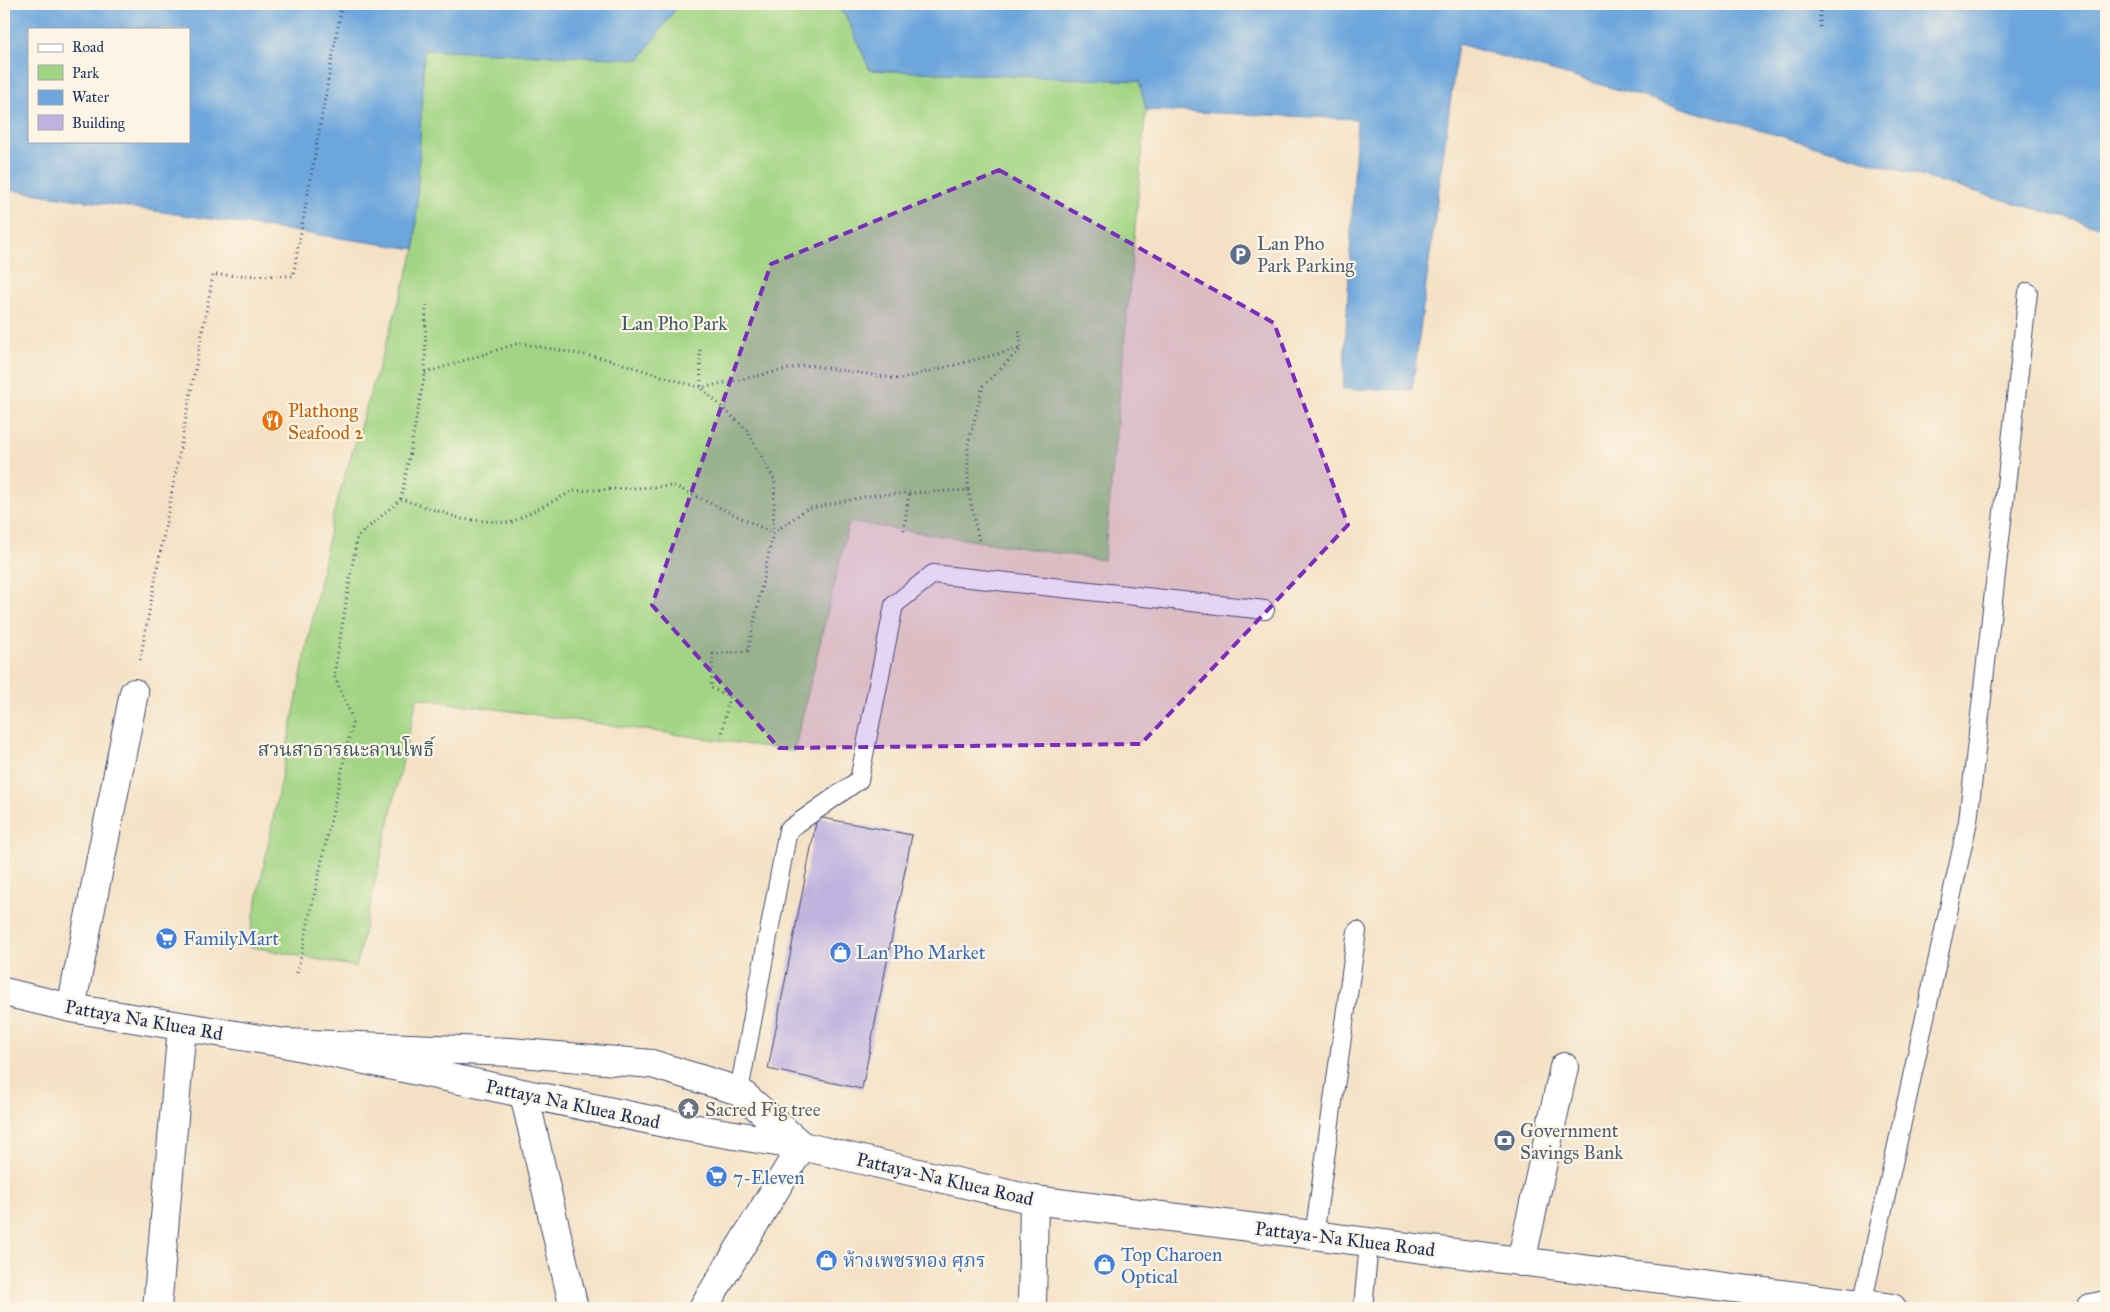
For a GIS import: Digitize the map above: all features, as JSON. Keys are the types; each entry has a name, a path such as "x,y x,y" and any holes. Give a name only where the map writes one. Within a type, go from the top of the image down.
{"street":[{"path":"71,1008 134,693"},
{"name":"Pattaya Na Kluea Rd","path":"4,992 71,1008 284,1043"},
{"path":"157,1308 182,1027"},
{"name":"Pattaya Na Kluea Road","path":"284,1043 510,1052 652,1064 739,1091 802,1146"},
{"name":"Pattaya Na Kluea Road","path":"284,1043 679,1126 802,1146"},
{"path":"1521,1262 1564,1067"},
{"path":"524,1094 574,1308"},
{"path":"703,1308 802,1146"},
{"name":"Pattaya-Na Kluea Road","path":"802,1146 1034,1200 1892,1308"},
{"path":"1032,1308 1034,1200"},
{"path":"2091,1308 2106,1305"}],"lane":[{"path":"1862,1304 1968,821 2028,292"},
{"path":"739,1091 788,830 859,780 894,605 933,574 1265,610"},
{"path":"1314,1236 1357,930"},
{"path":"1362,1308 1369,1243"}],"path":[{"path":"134,693 213,275 292,276 342,4"},
{"path":"1820,4 1820,27"},
{"path":"297,972 353,720 334,675 357,537 401,499 425,373 426,303"},
{"path":"978,541 968,490 968,445 983,386 1020,348 1019,327"},
{"path":"425,373 519,342 607,360 701,388 747,430 775,481 773,533 748,651 713,654 711,688 729,696 721,741"},
{"path":"701,388 807,365 900,379 1020,348"},
{"path":"700,350 701,388"},
{"path":"401,499 462,519 510,523 573,492 674,486 773,533"},
{"path":"773,533 808,509 874,495 968,490"},
{"path":"904,530 909,493"}],"highlighted area":[{"path":"999,170 1274,323 1348,525 1141,744 779,748 652,605 771,264"}],"green space":[{"name":"Lan Pho Park","path":"679,4 832,4 846,16 870,70 1140,81 1146,110 1104,560 849,522 794,751 417,698 356,967 248,946 333,514 415,249 423,50 640,59"}],"water":[{"path":"4,4 679,4 640,59 424,50 415,249 4,189"},
{"path":"832,4 2106,4 2106,229 1458,44 1412,390 1343,389 1357,119 1146,110 1139,81 870,70 846,16"}],"building":[{"name":"Lan Pho Market","path":"817,817 912,835 862,1089 768,1069"}],"place":[{"name":"Lan Pho Park Parking","path":"1241,254"},
{"name":"Plathong Seafood 2","path":"272,421"},
{"name":"FamilyMart","path":"167,938"},
{"name":"Lan Pho Market","path":"840,952"},
{"name":"Sacred Fig tree","path":"689,1109"},
{"name":"Government Savings Bank","path":"1504,1141"},
{"name":"7-Eleven","path":"717,1177"},
{"name":"ห้างเพชรทอง ศุภร","path":"827,1260"},
{"name":"Top Charoen Optical","path":"1105,1265"}],"park label":[{"name":"สวนสาธารณะลานโพธิ์","path":"346,749"}]}
